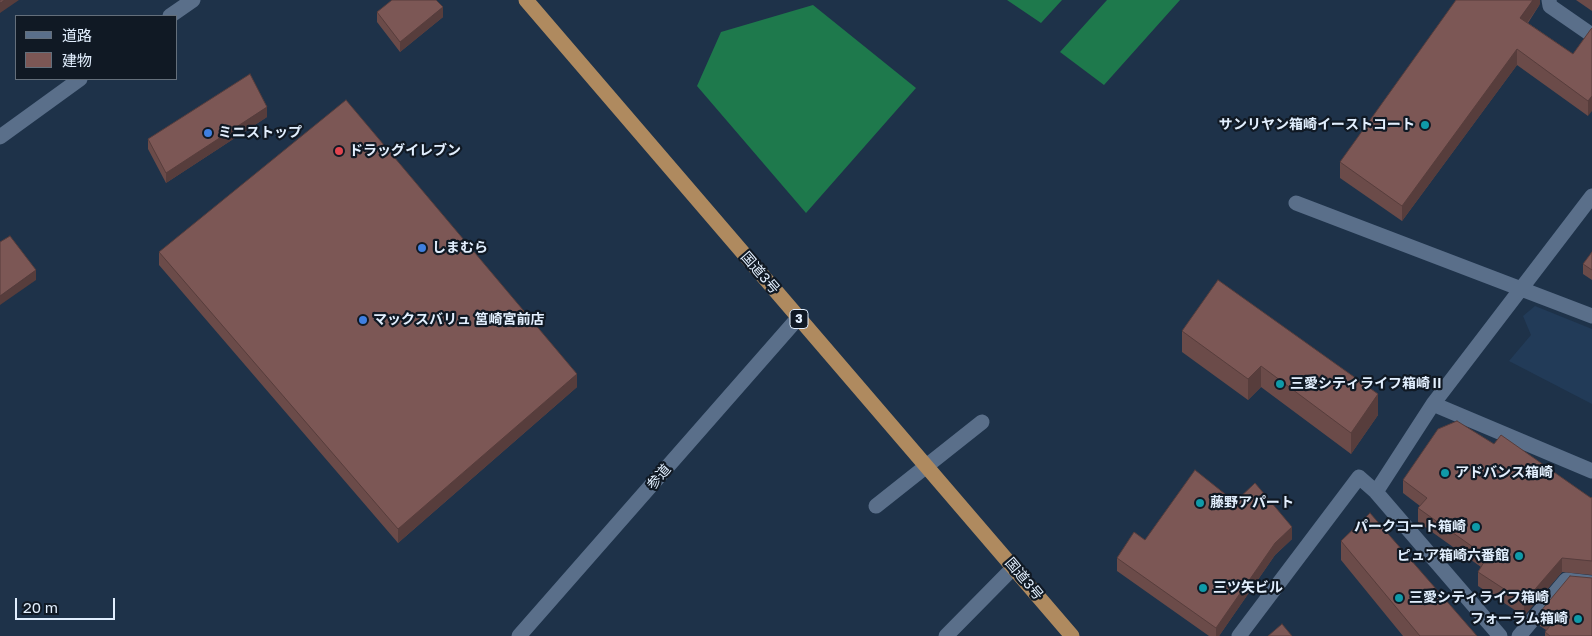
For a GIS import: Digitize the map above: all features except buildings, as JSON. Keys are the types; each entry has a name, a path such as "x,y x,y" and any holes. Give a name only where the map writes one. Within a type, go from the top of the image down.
{"highway":[{"name":"国道3号","path":"526,0 1072,636"}],"street":[{"path":"172,15 194,0"},
{"path":"1550,0 1550,6 1592,35"},
{"path":"0,137 79,80"},
{"path":"1376,492 1433,404 1592,196"},
{"path":"1296,203 1592,316"},
{"name":"参道","path":"519,636 798,318"},
{"path":"1433,404 1592,471"},
{"path":"876,506 982,422"},
{"path":"1239,636 1359,477 1376,492 1500,636"},
{"path":"946,636 1014,567"},
{"path":"1519,636 1566,580 1592,583"}],"shaded area":[{"path":"1535,306 1592,329 1592,404 1509,361 1531,335 1523,316"}],"green space":[{"path":"1007,0 1062,0 1041,23"},
{"path":"1107,0 1180,0 1104,85 1060,52"},
{"path":"813,5 916,88 806,213 697,86 721,32"}],"place":[{"name":"サンリヤン箱崎イーストコート","path":"1425,125"},
{"name":"ミニストップ","path":"208,133"},
{"name":"ドラッグイレブン","path":"339,151"},
{"name":"しまむら","path":"422,248"},
{"name":"マックスバリュ 筥崎宮前店","path":"363,320"},
{"name":"三愛シティライフ箱崎Ⅱ","path":"1280,384"},
{"name":"アドバンス箱崎","path":"1445,473"},
{"name":"藤野アパート","path":"1200,503"},
{"name":"パークコート箱崎","path":"1476,527"},
{"name":"ピュア箱崎六番館","path":"1519,556"},
{"name":"三ツ矢ビル","path":"1203,588"},
{"name":"三愛シティライフ箱崎","path":"1399,598"},
{"name":"フォーラム箱崎","path":"1578,619"}]}
